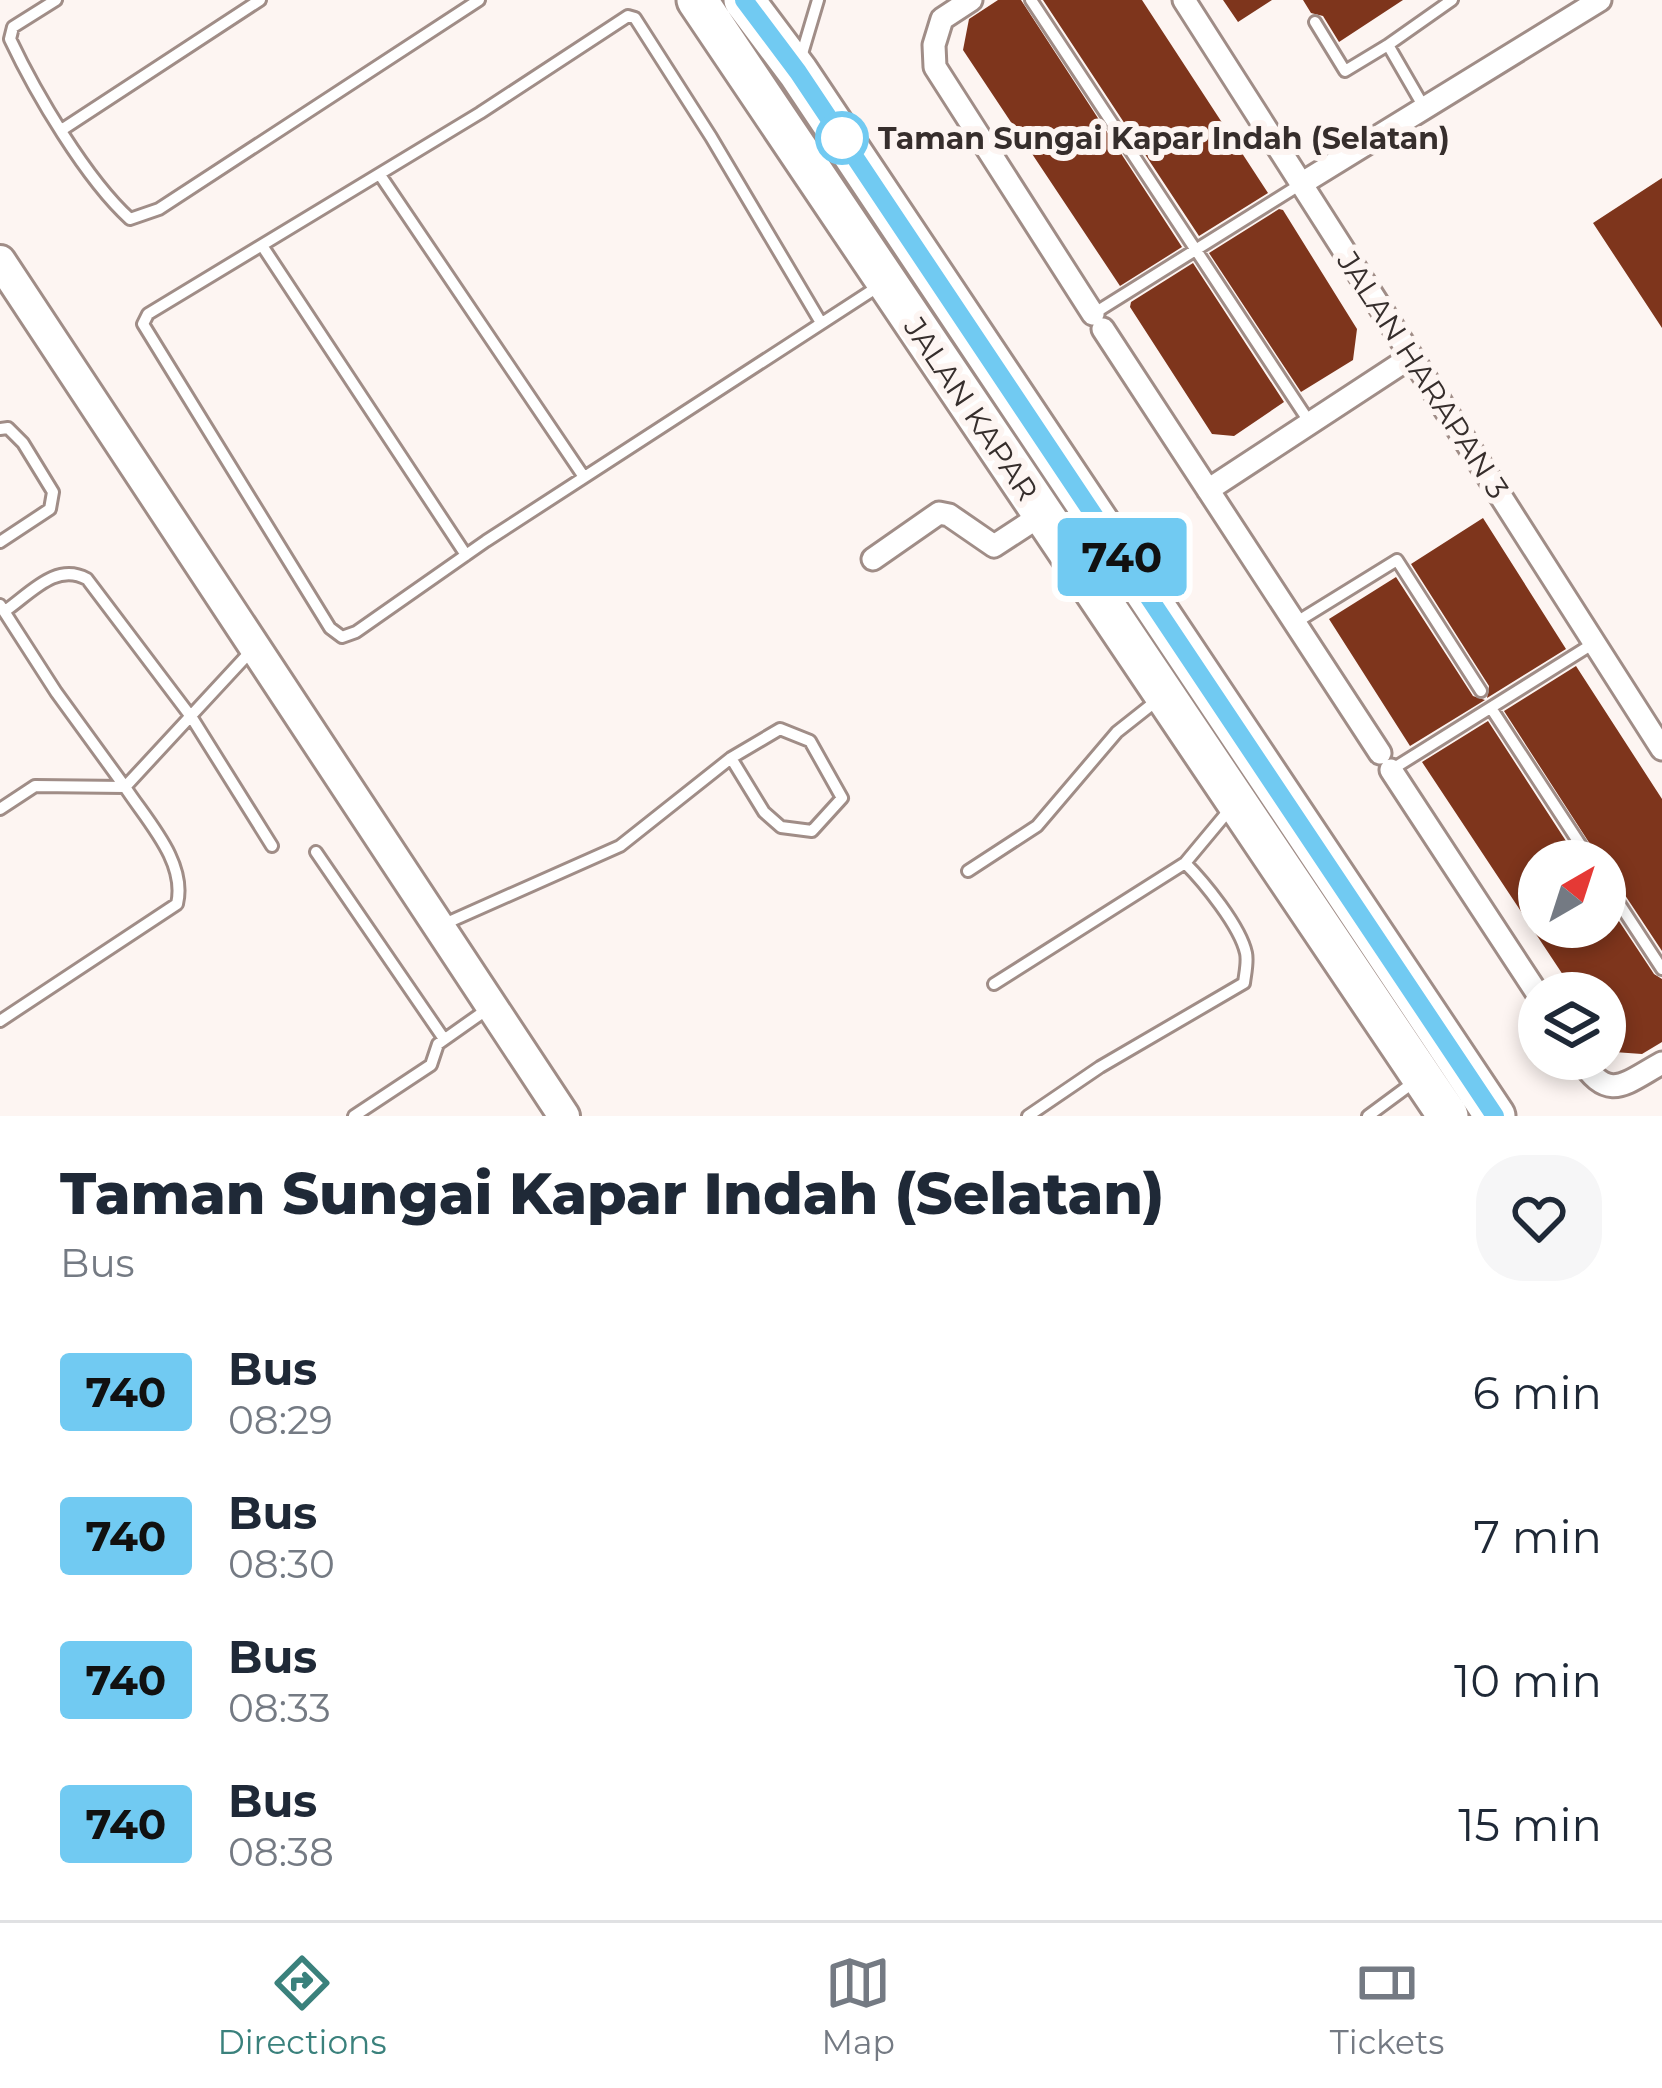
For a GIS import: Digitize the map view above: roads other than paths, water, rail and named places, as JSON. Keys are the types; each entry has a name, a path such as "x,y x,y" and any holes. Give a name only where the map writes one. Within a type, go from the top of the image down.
{"highway":[{"name":"JALAN KAPAR","path":"697,0 1448,1116"},
{"name":"JALAN KAPAR","path":"744,0 798,72 1495,1116"}],"street":[{"path":"713,0 732,30 747,75"},
{"path":"971,0 942,19 934,45 935,67 1523,972"},
{"name":"JALAN HARAPAN 3","path":"1184,0 1662,749"},
{"path":"1301,184 1600,0"},
{"path":"0,261 564,1116"},
{"path":"1208,490 1412,357"},
{"path":"873,559 939,513 949,514 994,546 1043,514"},
{"path":"1593,1080 1618,1087 1662,1063"}],"lane":[{"path":"56,0 13,27 10,39 108,199 130,219 159,209 479,0"},
{"path":"63,129 260,0"},
{"path":"1031,0 1311,423"},
{"path":"1315,22 1346,71 1452,0"},
{"path":"798,72 815,6"},
{"path":"820,321 711,137 635,19 628,16 380,175 148,314 142,324 330,628 343,637 884,283"},
{"path":"1388,45 1426,110"},
{"path":"380,175 584,477"},
{"path":"1098,322 1196,250 1301,184"},
{"path":"263,247 466,555"},
{"path":"0,429 8,428 23,442 53,500 50,508 0,542"},
{"path":"1295,623 1397,560 1481,691"},
{"path":"0,1022 177,904 181,887 172,858 2,608 58,573 72,571 87,579 192,718 272,845"},
{"path":"1386,762 1491,707 1594,643"},
{"path":"0,809 34,786 125,787 253,648"},
{"path":"968,871 1037,826 1117,732 1165,695"},
{"path":"1491,707 1577,840"},
{"path":"439,926 620,846 731,758 780,729 810,741 842,798 812,831 781,827 764,812 731,758"},
{"path":"994,984 1185,863 1237,801"},
{"path":"316,851 444,1039"},
{"path":"1028,1116 1100,1066 1244,982 1247,955 1236,930 1203,880 1185,863"},
{"path":"1626,914 1662,969"},
{"path":"354,1116 431,1064 444,1039 492,1006"},
{"path":"1368,1116 1422,1076"}],"place":[{"name":"Taman Sungai Kapar Indah (Selatan)","path":"842,138"}]}
